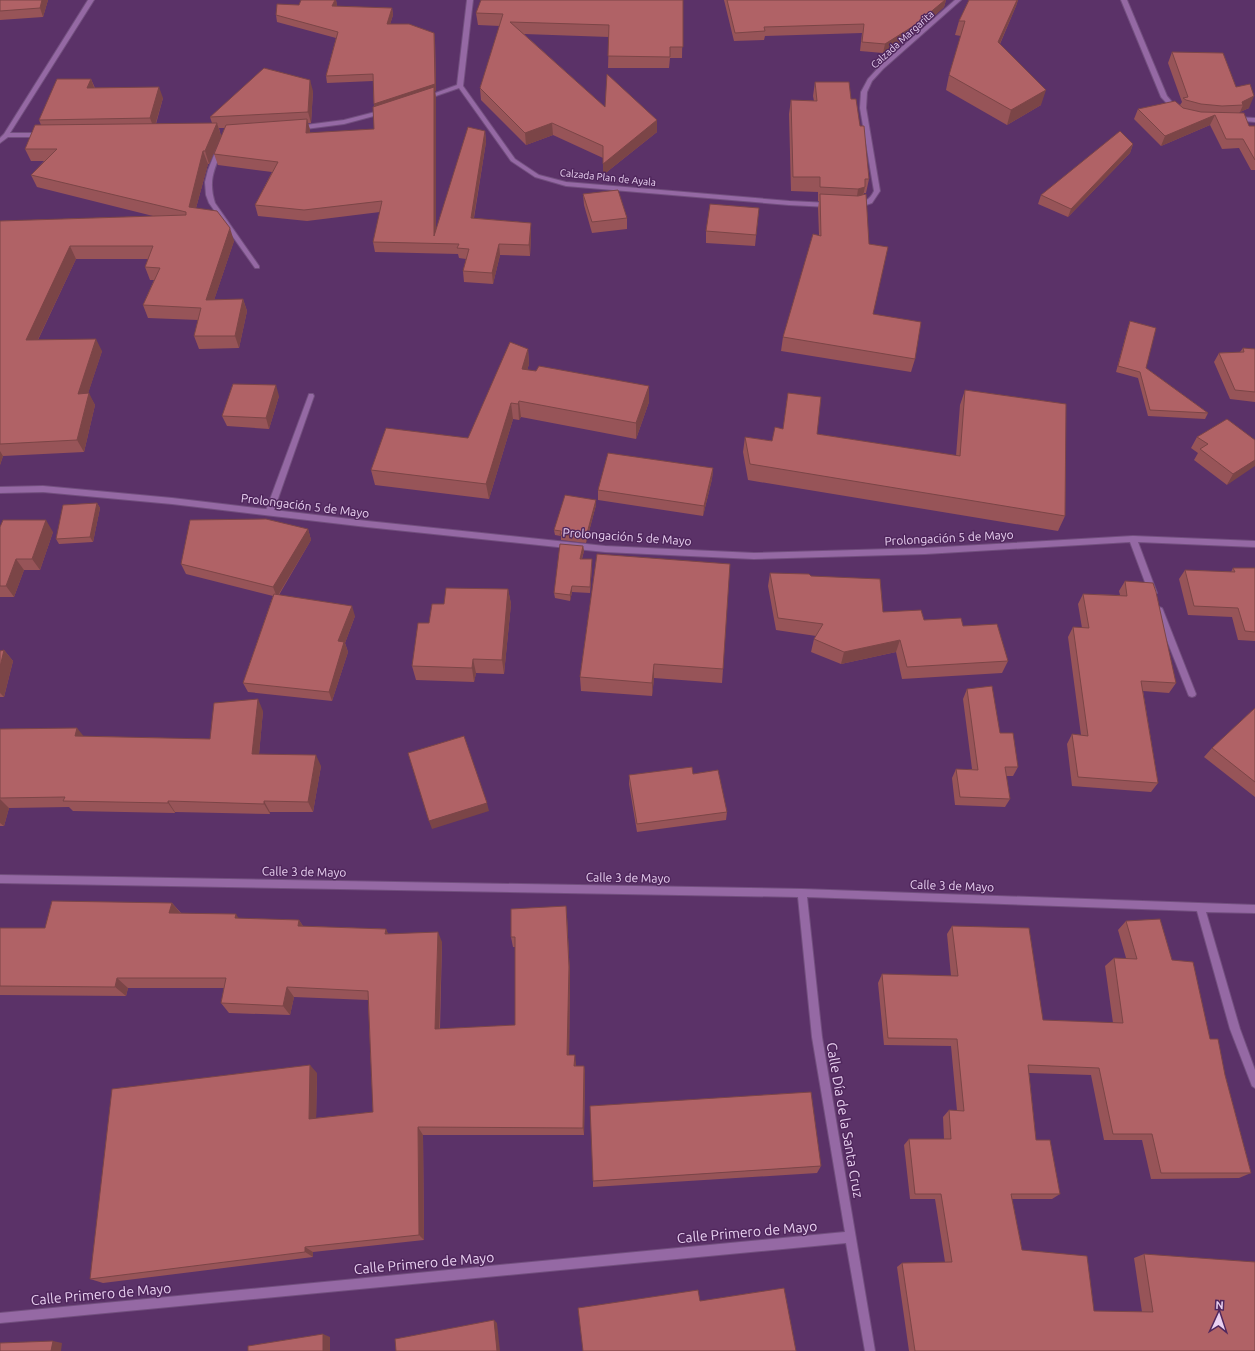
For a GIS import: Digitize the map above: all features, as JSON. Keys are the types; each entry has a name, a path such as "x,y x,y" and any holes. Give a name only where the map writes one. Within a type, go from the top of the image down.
{"street":[{"path":"0,140 6,135 91,0"},
{"path":"417,101 460,86 470,0"},
{"name":"Calzada Margarita","path":"848,206 856,207 867,204 873,200 877,191 863,108 864,92 870,80 881,68 958,0"},
{"path":"1124,0 1164,97 1181,115"},
{"name":"Calzada Plan de Ayala","path":"460,86 513,160 537,176 566,184 748,199 789,204 833,206"},
{"path":"292,129 344,122 388,110"},
{"path":"1233,119 1255,120"},
{"path":"6,135 45,135"},
{"path":"220,146 207,181 208,192 212,203 257,267"},
{"path":"268,513 311,396"},
{"name":"Prolongación 5 de Mayo","path":"0,490 43,489 172,501 268,513 605,549 754,556 925,551 1133,539 1255,544"},
{"path":"1133,539 1171,644 1192,694"},
{"name":"Calle 3 de Mayo","path":"0,879 802,893 1255,909"},
{"name":"Calle Día de la Santa Cruz","path":"802,893 816,1037 870,1351"},
{"path":"1200,906 1235,1029 1255,1083"},
{"name":"Calle Primero de Mayo","path":"0,1318 851,1237"}],"building":[{"path":"0,0 42,0 40,8 0,11"},
{"path":"301,0 335,0 332,6 392,8 387,24 409,24 434,33 435,84 374,104 373,74 326,76 338,32 276,15 277,4 299,5"},
{"path":"481,0 683,0 683,47 670,47 670,57 608,56 609,25 510,22 605,107 607,74 657,120 603,164 603,146 552,123 525,133 480,88 503,14 476,13"},
{"path":"727,0 945,0 915,25 885,44 862,42 864,24 764,27 765,31 735,33"},
{"path":"969,0 1017,0 998,42 1046,90 1011,110 949,75 965,21 959,21"},
{"path":"1172,52 1223,53 1236,87 1250,84 1254,96 1242,102 1243,105 1222,106 1201,104 1186,100 1183,98 1188,97"},
{"path":"264,68 310,80 308,112 210,117"},
{"path":"57,79 91,79 87,88 159,87 150,118 39,120"},
{"path":"815,82 849,82 851,99 856,99 860,126 864,126 869,179 865,179 865,187 858,189 820,187 820,177 793,177 791,100 817,101"},
{"path":"434,87 434,236 468,127 485,131 471,218 531,223 529,245 499,244 492,273 463,271 469,249 457,248 459,244 373,242 382,201 304,210 255,205 278,162 214,154 226,125 307,119 306,133 374,129 373,107"},
{"path":"1175,101 1183,108 1201,112 1244,113 1249,126 1255,126 1255,160 1243,139 1226,139 1215,115 1165,136 1138,109"},
{"path":"217,123 205,151 203,151 189,207 217,211 230,228 206,300 243,299 235,336 194,336 201,308 143,305 160,268 145,267 153,246 70,246 26,340 96,339 78,394 89,393 77,440 0,444 0,221 186,215 186,212 31,175 57,149 25,149 35,125"},
{"path":"1120,131 1133,144 1071,209 1041,195"},
{"path":"618,190 627,218 592,222 583,194"},
{"path":"820,194 858,196 866,194 869,244 888,247 873,314 921,322 915,359 783,337 813,234 821,236"},
{"path":"710,204 759,208 756,235 706,231"},
{"path":"1130,321 1156,328 1146,368 1208,413 1150,410 1140,372 1118,366"},
{"path":"510,342 528,349 522,369 536,371 539,366 649,386 636,423 519,401 518,404 511,403 486,484 371,470 386,428 468,438"},
{"path":"1243,348 1255,349 1255,392 1235,390 1219,353 1244,352"},
{"path":"233,384 276,385 266,418 222,416"},
{"path":"965,390 1066,404 1065,516 750,464 745,437 772,441 775,427 783,429 788,393 821,397 817,434 960,456"},
{"path":"1227,419 1255,440 1255,460 1233,474 1200,449 1208,444 1197,437"},
{"path":"608,453 713,468 704,506 598,490"},
{"path":"565,495 596,500 586,537 560,535 561,531 554,530"},
{"path":"97,503 90,537 56,539 63,505"},
{"path":"266,519 308,529 273,587 181,564 190,520"},
{"path":"3,520 46,520 32,559 16,559 6,586 0,586 0,527"},
{"path":"560,544 583,546 580,559 592,559 590,587 572,586 570,595 554,593"},
{"path":"597,554 730,564 723,669 654,664 652,683 580,677"},
{"path":"1233,568 1255,568 1255,632 1245,631 1238,608 1194,606 1185,570 1235,572"},
{"path":"770,573 880,579 883,612 921,610 924,620 961,618 963,626 997,624 1008,661 907,667 900,640 844,652 814,639 823,624 778,618"},
{"path":"1125,581 1153,583 1176,683 1141,681 1158,783 1078,777 1072,734 1088,736 1073,627 1089,628 1083,594 1127,596"},
{"path":"446,588 508,589 502,660 473,659 472,668 412,666 418,623 429,623 432,604 444,604"},
{"path":"274,594 352,606 338,641 344,642 329,692 243,683"},
{"path":"4,650 0,667 0,651"},
{"path":"992,686 1000,733 1013,733 1018,767 1005,767 1010,799 960,797 956,769 978,770 967,689"},
{"path":"258,699 252,754 316,755 308,802 264,801 264,804 168,801 168,803 63,801 65,797 0,798 0,729 77,728 75,736 210,739 214,703"},
{"path":"1255,708 1255,782 1212,748"},
{"path":"464,736 487,803 429,821 408,753"},
{"path":"692,767 693,774 718,770 727,812 637,824 629,775"},
{"path":"52,901 172,903 169,913 236,914 235,918 299,920 298,926 386,929 385,934 438,932 435,1029 515,1025 515,937 511,937 511,909 566,906 569,967 567,1055 575,1055 574,1066 584,1066 583,1128 418,1127 419,1235 305,1247 305,1252 90,1279 112,1089 310,1065 309,1119 373,1112 368,991 287,987 283,1006 221,1003 226,978 117,978 115,987 0,986 0,928 45,928"},
{"path":"1160,919 1172,960 1193,962 1210,1039 1218,1039 1225,1075 1251,1173 1161,1173 1152,1134 1113,1134 1099,1068 1028,1065 1036,1140 1050,1140 1060,1194 1011,1194 1022,1250 1087,1256 1094,1311 1153,1312 1144,1254 1255,1262 1255,1351 915,1351 902,1263 952,1262 941,1194 915,1194 909,1139 951,1139 949,1110 964,1111 957,1039 888,1038 882,974 958,976 952,926 1029,928 1043,1020 1123,1023 1114,958 1137,959 1126,921"},
{"path":"811,1092 821,1166 593,1181 590,1106"},
{"path":"784,1288 796,1351 583,1351 578,1308 698,1290 700,1301"},
{"path":"494,1320 497,1351 396,1351 395,1339"},
{"path":"323,1334 323,1351 248,1351 248,1346"},
{"path":"53,1341 51,1351 0,1351 0,1343"}]}
